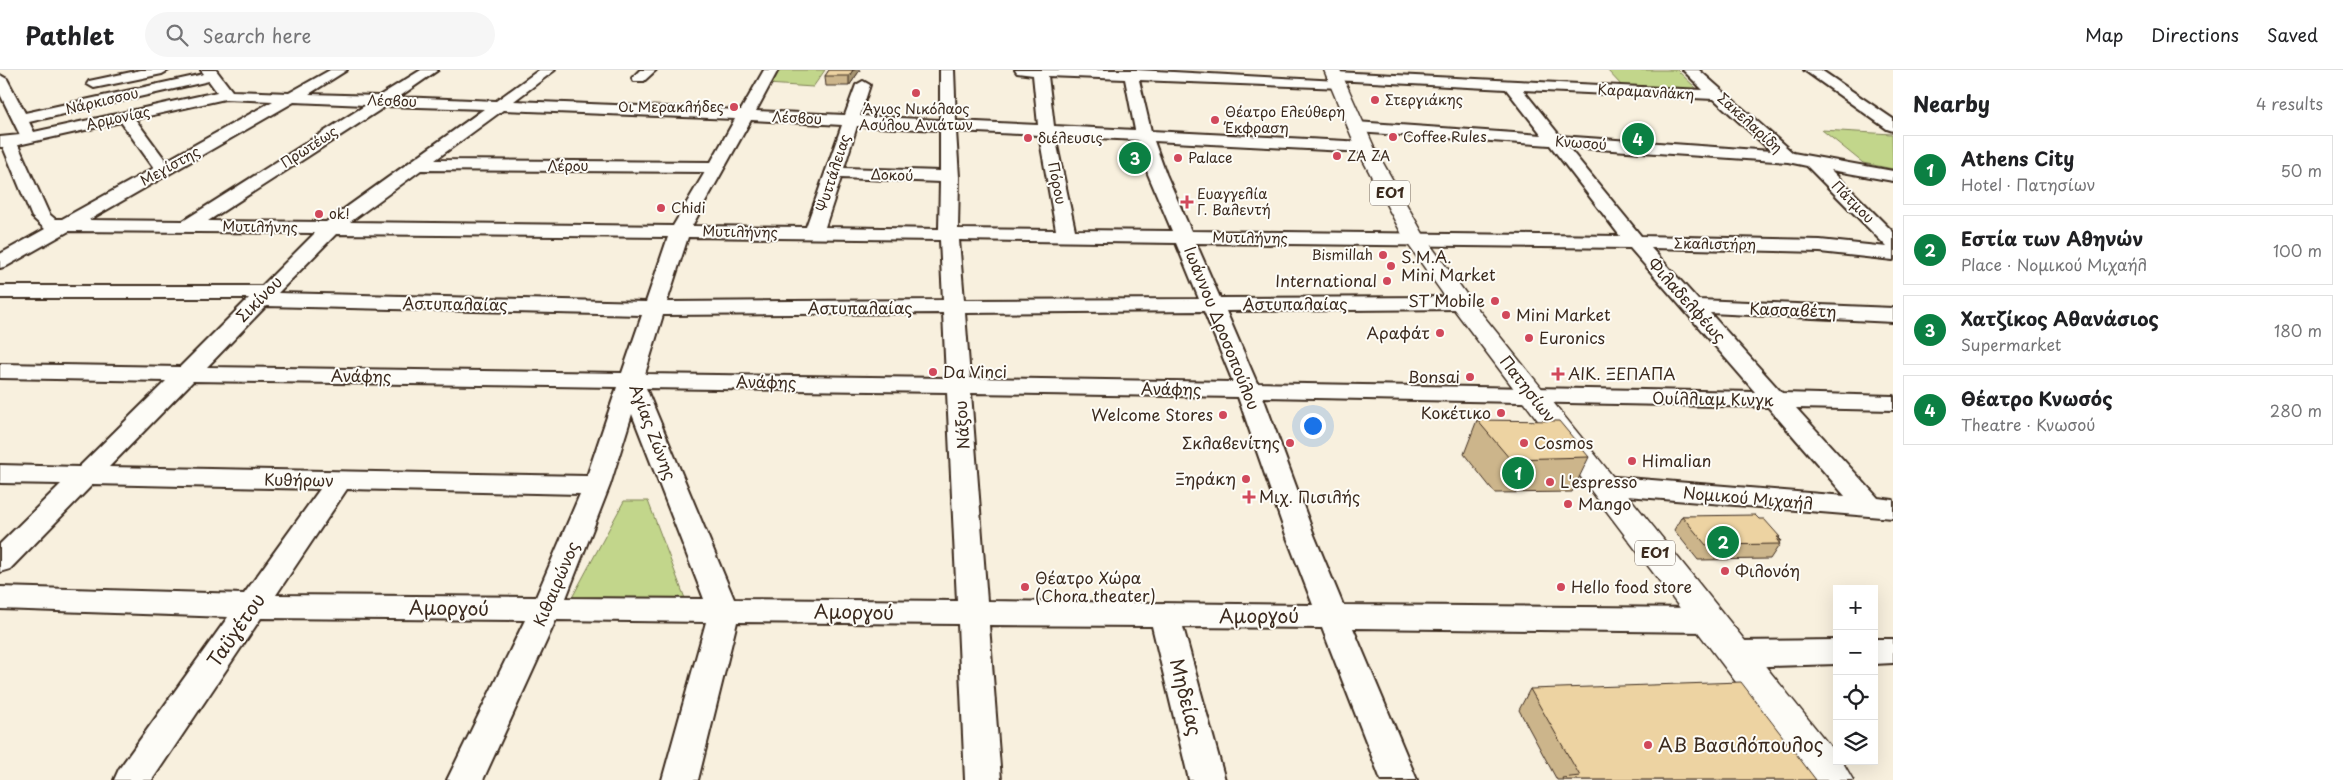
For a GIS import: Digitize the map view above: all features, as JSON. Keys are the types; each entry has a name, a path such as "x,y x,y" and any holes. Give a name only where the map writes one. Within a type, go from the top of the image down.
{"main road":[{"name":"Πατησίων","path":"1335,77 1365,147 1416,240 1461,303 1833,780"}],"street":[{"path":"94,84 162,70"},
{"name":"Μεγίστης","path":"0,262 340,70"},
{"name":"Πρωτέως","path":"187,226 431,70"},
{"name":"Σικίνου","path":"0,562 185,373 332,227 548,70"},
{"name":"Αγίας Ζώνης","path":"724,611 631,380 680,231 771,70"},
{"name":"Νάξου","path":"947,70 950,176 949,234 983,780"},
{"name":"Καραμανλάκη","path":"1022,70 1335,77 1719,96"},
{"name":"Πόρου","path":"1040,70 1046,130 1067,236"},
{"name":"Σακελαρίδη","path":"1690,70 1788,157"},
{"path":"1811,70 1892,125"},
{"path":"210,73 228,94"},
{"name":"Νάρκισσου","path":"20,119 210,73"},
{"name":"Ιωάννου Δροσοπούλου","path":"1130,73 1144,135 1157,174 1248,390 1300,535 1399,780"},
{"path":"1599,77 1610,90"},
{"path":"0,79 29,137"},
{"name":"Ψυττάλειας","path":"814,232 863,84"},
{"name":"Φιλαδελφέως","path":"1510,85 1635,242 1776,400 1887,509"},
{"name":"Λέσβου","path":"228,94 746,115 1365,147"},
{"name":"Αρμονίας","path":"4,142 228,94"},
{"path":"125,116 163,170"},
{"name":"Κνωσού","path":"1356,127 1788,157 1893,176"},
{"path":"4,142 41,217 50,224 65,225"},
{"name":"Πάτμου","path":"1813,162 1893,243"},
{"name":"Λέρου","path":"419,165 717,167"},
{"name":"Δοκού","path":"833,173 950,176"},
{"name":"Μυτιλήνης","path":"65,225 1416,240"},
{"name":"Σκαλιστήρη","path":"1416,240 1820,246 1893,254"},
{"name":"Αστυπαλαίας","path":"0,292 263,296 653,309 1461,303"},
{"name":"Κασσαβέτη","path":"1694,306 1893,315"},
{"name":"Ανάφης","path":"0,370 1533,394"},
{"name":"Κιθαιρώνος","path":"465,780 546,609 597,485 631,380"},
{"name":"Ουίλλιαμ Κινγκ","path":"1533,394 1893,403"},
{"name":"Κυθήρων","path":"0,474 597,485"},
{"name":"Ταϋγέτου","path":"132,780 340,480"},
{"name":"Νομικού Μιχαήλ","path":"1603,485 1887,509"},
{"name":"Αμοργού","path":"0,598 253,606 1707,620"},
{"path":"680,780 724,611"},
{"name":"Μηδείας","path":"1165,615 1206,780"},
{"path":"1878,652 1893,651"},
{"path":"1735,654 1833,652"}],"green space":[{"path":"774,70 825,70 813,87 767,84"},
{"path":"1607,70 1677,70 1698,90 1622,86"},
{"path":"1822,130 1892,134 1893,169 1863,163"},
{"path":"624,501 648,501 689,609 567,607"}],"building":[{"path":"829,70 853,70 849,76 825,76"},
{"path":"1477,420 1559,421 1589,457 1510,459"},
{"path":"1755,515 1759,519 1764,519 1780,537 1777,537 1781,540 1777,540 1780,544 1706,545 1682,516"},
{"name":"ΑΒ Βασιλόπουλος","path":"1741,682 1816,780 1563,780 1562,778 1580,776 1530,689"}],"place":[{"name":"Άγιος Νικόλαος Ασύλου Ανιάτων","path":"916,93"},
{"name":"Στεργιάκης","path":"1375,100"},
{"name":"Οι Μερακλήδες","path":"734,107"},
{"name":"Θέατρο Ελεύθερη Έκφραση","path":"1215,120"},
{"name":"Coffee Rules","path":"1393,137"},
{"name":"διέλευσις","path":"1028,138"},
{"name":"Θέατρο Κνωσός","path":"1638,139"},
{"name":"ZA ZA","path":"1337,156"},
{"name":"Χατζίκος Αθανάσιος","path":"1135,158"},
{"name":"Palace","path":"1178,158"},
{"name":"Ευαγγελία Γ. Βαλεντή","path":"1187,202"},
{"name":"Chidi","path":"661,208"},
{"name":"ok!","path":"319,214"},
{"name":"Bismillah","path":"1383,255"},
{"name":"S.M.A. Mini Market","path":"1391,266"},
{"name":"International","path":"1387,281"},
{"name":"ST Mobile","path":"1495,301"},
{"name":"Mini Market","path":"1506,315"},
{"name":"Αραφάτ","path":"1440,333"},
{"name":"Euronics","path":"1529,338"},
{"name":"Da Vinci","path":"933,372"},
{"name":"ΑΙΚ. ΞΕΠΑΠΑ","path":"1558,374"},
{"name":"Bonsai","path":"1470,377"},
{"name":"Κοκέτικο","path":"1501,413"},
{"name":"Welcome Stores","path":"1223,415"},
{"name":"Σκλαβενίτης","path":"1290,443"},
{"name":"Cosmos","path":"1524,443"},
{"name":"Himalian","path":"1632,461"},
{"name":"Athens City","path":"1518,473"},
{"name":"Ξηράκη","path":"1246,479"},
{"name":"L'espresso","path":"1550,482"},
{"name":"Μιχ. Πισιλής","path":"1249,497"},
{"name":"Mango","path":"1568,504"},
{"name":"Εστία των Αθηνών","path":"1723,542"},
{"name":"Φιλονόη","path":"1725,571"},
{"name":"Θέατρο Χώρα (Chora theater)","path":"1025,587"},
{"name":"Hello food store","path":"1561,587"},
{"name":"ΑΒ Βασιλόπουλος","path":"1648,745"}]}
